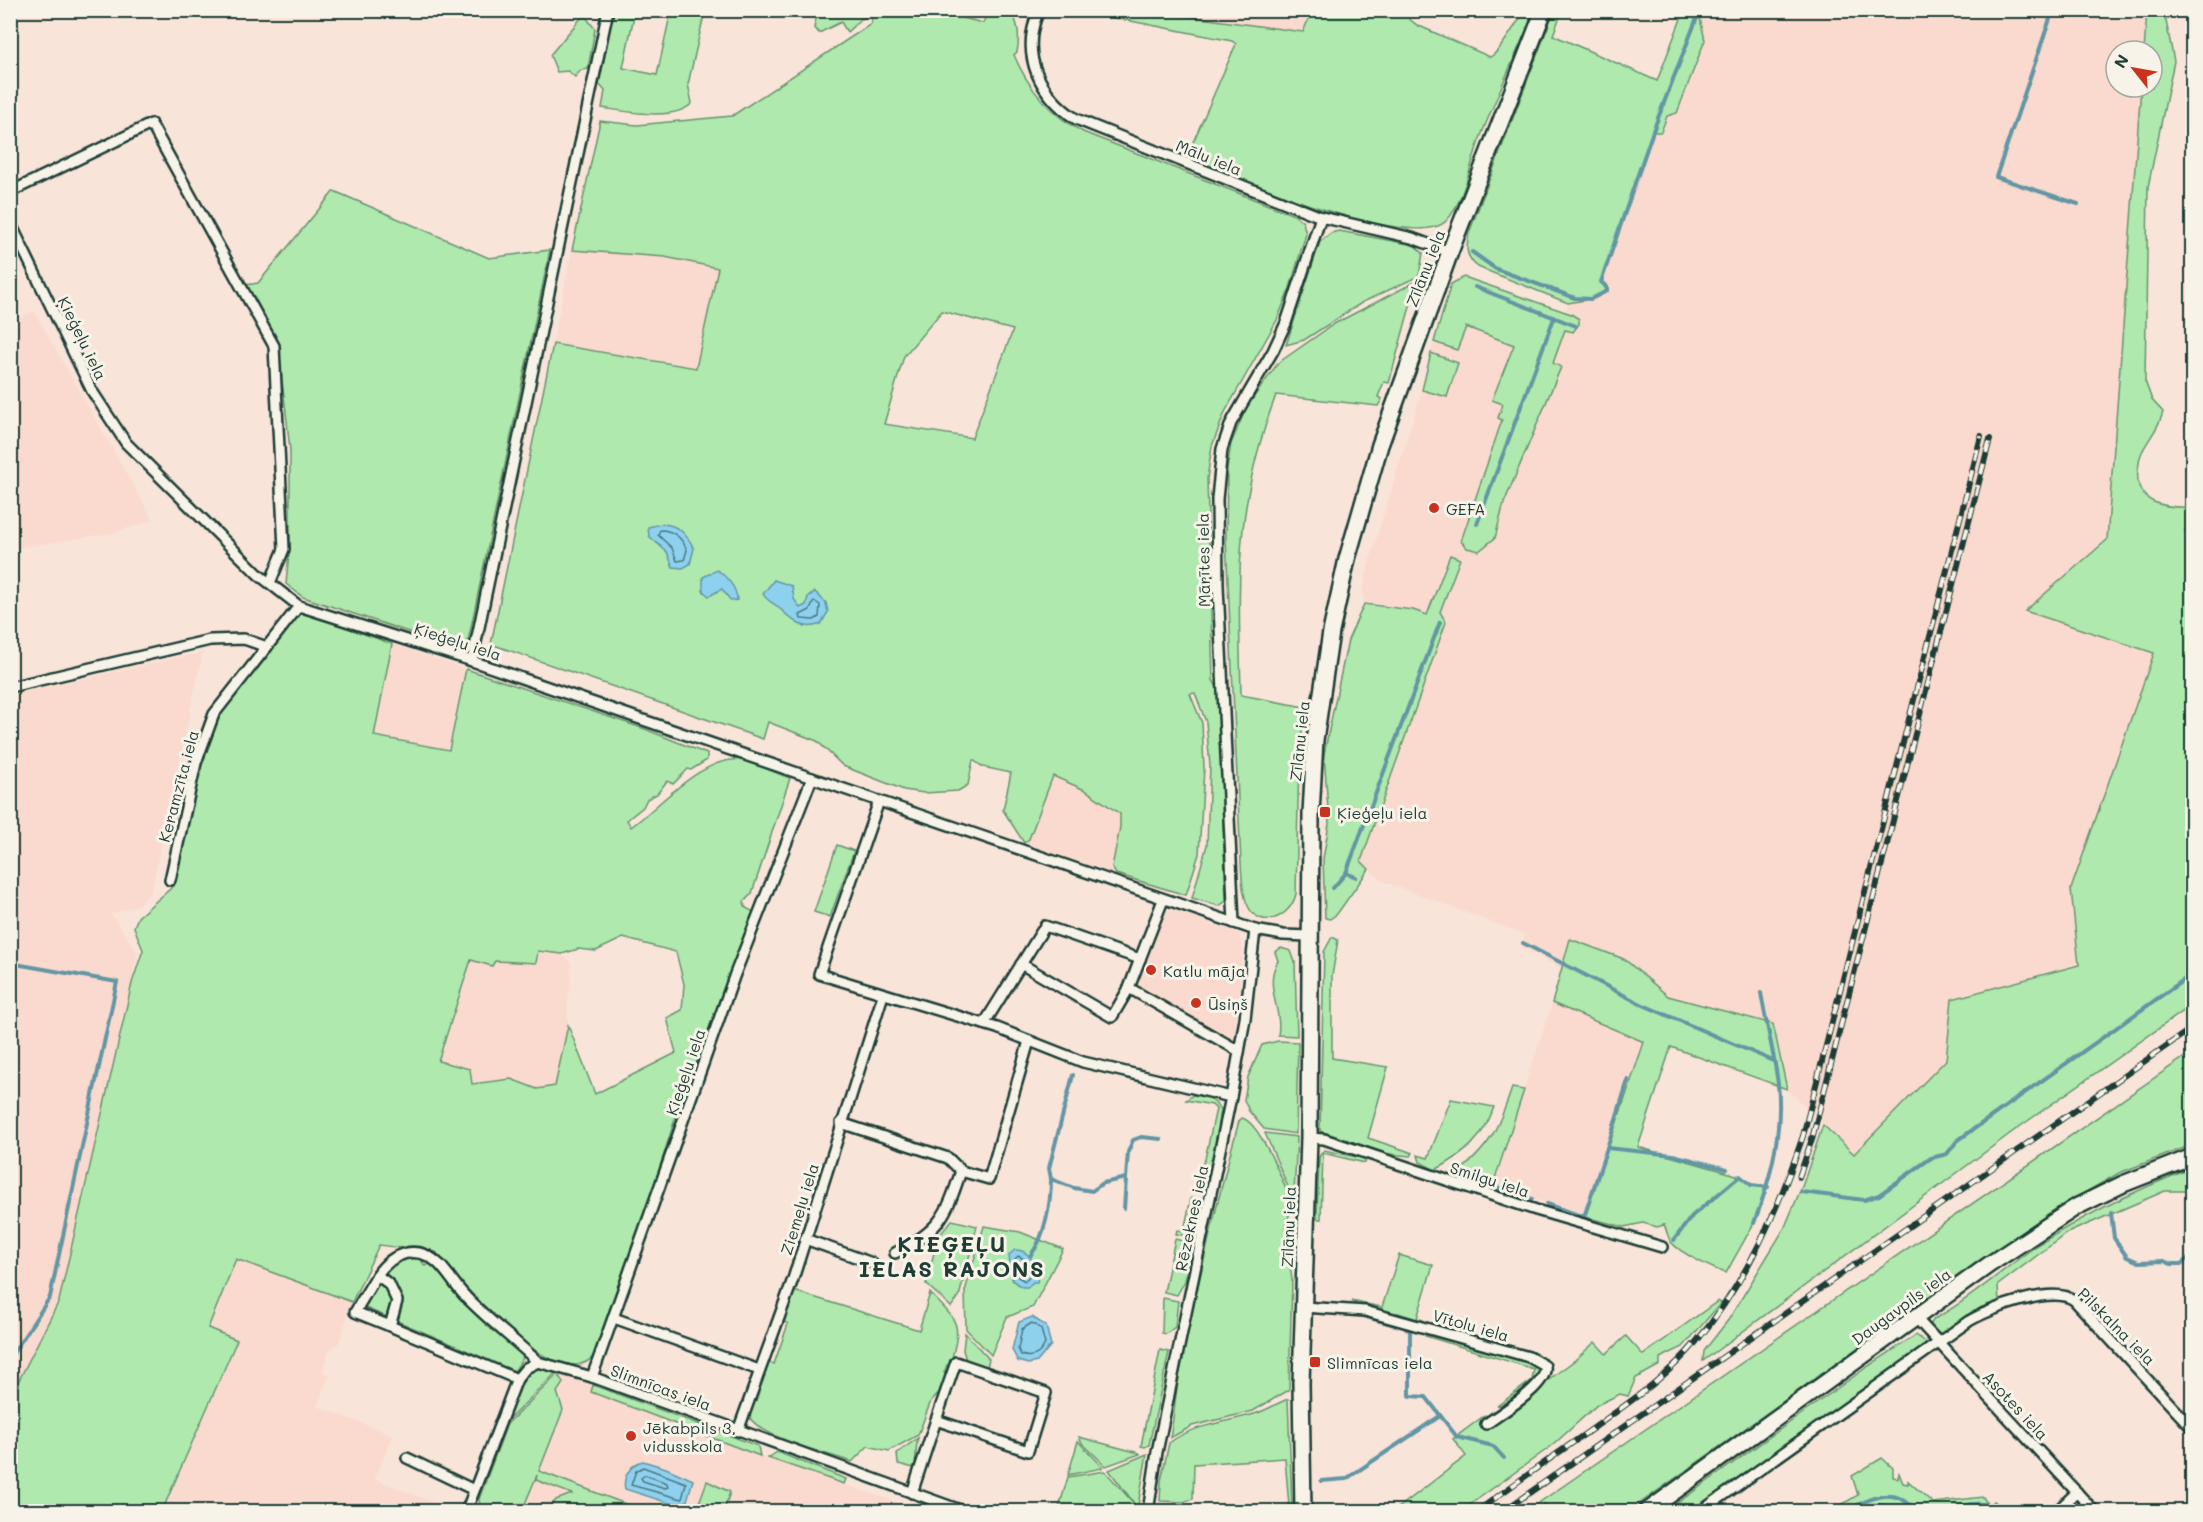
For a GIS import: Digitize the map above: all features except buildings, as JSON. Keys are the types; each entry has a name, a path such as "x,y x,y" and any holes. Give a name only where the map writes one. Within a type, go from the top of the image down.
{"highway":[{"name":"Zīlānu iela","path":"1303,1512 1303,1307 1309,1137 1309,936 1315,740 1333,621 1347,559 1380,445 1450,252 1544,10"},
{"name":"Daugavpils iela","path":"1646,1512 1990,1264 2076,1207 2123,1184 2193,1157"}],"street":[{"path":"472,662 608,10"},
{"name":"Mālu iela","path":"1037,15 1031,36 1034,70 1047,94 1065,112 1088,125 1321,217 1412,238 1450,252"},
{"path":"10,192 151,124 274,346 284,549 270,583"},
{"name":"Mārītes iela","path":"1234,923 1218,586 1217,499 1222,449 1231,423 1273,351 1286,323 1321,217"},
{"name":"Ķieģeļu iela","path":"10,222 92,391 126,443 150,470 270,583 299,606 472,662 1163,900 1255,930 1273,934 1309,936"},
{"path":"10,687 210,640 244,639 267,647 299,606"},
{"name":"Keramzīta iela","path":"170,880 196,763 214,714 267,647"},
{"name":"Ķieģeļu iela","path":"591,1377 614,1318 735,974 812,778"},
{"path":"879,801 819,974 984,1024 1083,1062 1231,1097"},
{"path":"1021,964 1112,1017 1129,988 1163,900"},
{"path":"984,1024 1045,926 1140,959"},
{"name":"Rēzeknes iela","path":"1148,1512 1159,1443 1231,1097 1255,930"},
{"path":"1129,988 1239,1051"},
{"name":"Ziemeļu iela","path":"738,1431 805,1239 883,995"},
{"path":"841,1123 948,1158 961,1172 989,1179 1029,1041"},
{"name":"Smilgu iela","path":"1309,1137 1324,1139 1536,1210 1662,1246"},
{"path":"896,1252 920,1241 941,1221 949,1209 961,1172"},
{"path":"805,1239 872,1263"},
{"path":"466,1512 517,1379 526,1368 538,1362 465,1296 438,1263 424,1255 411,1252 398,1254 386,1262 355,1312 517,1379"},
{"path":"377,1275 389,1284 397,1301 390,1326"},
{"name":"Pilskalna iela","path":"1938,1342 1993,1308 2049,1296 2069,1297 2193,1428"},
{"name":"Vītolu iela","path":"1303,1307 1365,1311 1529,1357 1545,1366 1546,1372 1538,1384 1486,1424"},
{"path":"614,1318 759,1370"},
{"name":"Asotes iela","path":"1916,1318 2095,1512"},
{"path":"1700,1512 1938,1342"},
{"name":"Slimnīcas iela","path":"538,1362 591,1377 966,1512"},
{"path":"912,1493 936,1420 956,1362 1046,1393 1028,1451 936,1420"},
{"path":"407,1458 474,1490"},
{"path":"2056,1512 2077,1492"}],"shaded area":[{"path":"1149,11 1312,11 1303,32"},
{"path":"1703,11 2147,11 2145,39 2104,39 2104,99 2140,99 2107,540 2025,611 2154,653 2071,889 2079,965 1952,999 1946,1060 1854,1154 1787,1089 1773,1024 1668,996 1624,959 1571,939 1562,969 1521,947 1525,935 1383,881 1361,862 1446,622 1440,613 1460,559 1449,556 1427,615 1413,610 1364,604 1363,592 1368,566 1422,390 1447,397 1458,362 1431,353 1434,342 1457,350 1466,327 1514,345 1492,400 1503,404 1502,419 1461,540 1479,551 1495,538 1504,503 1561,367 1553,363 1566,330 1575,316 1564,312 1568,303 1602,296 1601,282 1653,131 1658,132 1664,129 1667,116 1677,113 1705,40 1700,18"},
{"path":"572,250 665,257 718,267 696,368 553,344"},
{"path":"34,311 153,520 113,533 11,549 11,322"},
{"path":"392,644 466,669 449,750 373,736"},
{"path":"203,652 151,892 138,905 111,914 138,953 59,1301 11,1396 11,695"},
{"path":"1053,776 1085,790 1120,814 1120,827 1112,867 1116,874 1024,843 1029,839"},
{"path":"1172,910 1239,933 1243,951 1236,1043 1162,999 1142,990 1138,985 1158,922 1167,911"},
{"path":"538,951 562,954 571,963 572,980 568,999 568,1025 555,1086 537,1089 511,1079 472,1084 437,1061 471,960 492,966 495,961 535,963"},
{"path":"1552,1003 1644,1041 1585,1217 1493,1185"},
{"path":"236,1259 352,1302 339,1343 329,1351 322,1372 329,1375 317,1406 393,1435 375,1479 437,1504 433,1511 162,1512 237,1340 208,1328"},
{"name":"Jēkabpils 3. vidusskola","path":"558,1374 593,1385 591,1392 764,1457 922,1511 522,1512 563,1410 557,1392 563,1383"}],"green space":[{"path":"613,11 635,11 623,68 657,75 671,11 705,11 688,84 692,103 684,109 662,114 602,108 605,91 599,84"},
{"path":"818,11 935,11 983,23 988,11 1011,11 1019,36 1017,52 1014,55 1026,79 1041,100 1071,125 1083,132 1294,215 1303,222 1306,234 1290,288 1277,320 1225,412 1212,446 1207,479 1213,680 1218,689 1226,901 1219,906 1192,898 1207,845 1210,766 1206,722 1195,693 1190,694 1202,723 1204,768 1199,854 1186,895 1116,874 1112,867 1120,827 1120,814 1085,790 1053,776 1029,839 1024,843 1003,810 1011,773 983,767 973,760 968,785 958,791 924,793 904,790 843,766 817,741 768,722 763,739 491,644 553,344 696,368 718,268 665,257 572,250 600,121 637,125 732,116 871,24 872,15 861,19 847,32 841,22 819,33 814,27","holes":["942,311 1013,330 972,438 884,424 904,356"]},
{"path":"1080,11 1149,11 1303,32 1312,11 1405,11 1408,18 1417,25 1490,57 1503,44 1525,11 1535,11 1479,141 1457,204 1446,221 1427,228 1398,227 1360,220 1319,208 1239,179 1187,156 1236,44 1232,41"},
{"path":"1554,11 1562,11 1553,35 1657,81 1684,11 1703,11 1700,18 1705,40 1677,113 1667,116 1661,132 1653,132 1601,282 1607,291 1591,299 1568,303 1478,267 1469,256 1467,247 1469,233"},
{"path":"2147,11 2164,11 2174,61 2148,187 2145,381 2152,400 2163,412 2141,454 2138,482 2141,491 2154,502 2172,507 2192,507 2192,1005 2015,1130 1703,1361 1704,1351 1729,1319 1784,1229 1803,1184 1823,1125 1854,1154 1946,1060 1952,999 2079,965 2071,889 2154,653 2025,611 2107,540 2140,99 2164,99 2164,39 2145,39"},
{"path":"586,17 595,29 588,69 581,70 575,77 568,71 557,72 550,55 581,18"},
{"path":"334,191 489,258 550,250 466,651 303,597 286,584 290,541 290,451 277,341 246,285 258,283"},
{"path":"1339,231 1414,245 1423,253 1419,276 1363,302 1304,340 1286,345 1320,242 1331,233"},
{"path":"1464,277 1571,314 1579,319 1579,324 1573,332 1565,330 1553,363 1561,367 1504,503 1495,538 1479,551 1467,548 1461,541 1502,420 1498,418 1503,404 1492,400 1514,345 1466,327 1457,350 1434,342 1451,284"},
{"path":"1417,281 1389,383 1384,382 1378,397 1382,399 1378,406 1276,395 1255,461 1245,512 1241,550 1239,612 1241,695 1305,707 1299,758 1296,894 1288,910 1281,915 1274,918 1259,918 1246,901 1241,863 1226,539 1227,469 1231,444 1246,408 1278,363 1334,324"},
{"path":"1431,353 1458,363 1447,397 1422,390"},
{"path":"1450,555 1460,559 1440,612 1446,622 1361,861 1369,869 1337,914 1330,919 1325,918 1323,859 1329,824 1324,754 1348,640 1364,604 1413,610 1427,615"},
{"path":"306,613 392,644 374,736 449,750 466,669 645,729 707,754 707,760 691,770 688,769 673,784 667,781 657,794 647,799 643,807 627,820 631,827 684,783 714,765 729,760 744,760 790,778 752,893 744,902 746,908 754,912 674,1122 645,1215 596,1353 580,1364 559,1363 536,1351 511,1332 487,1309 436,1252 379,1245 352,1302 236,1259 208,1328 237,1340 162,1511 11,1512 11,1396 59,1301 132,983 143,950 134,927 138,917 171,888 176,875 199,759 219,715 297,614","holes":["623,938 676,952 684,984 682,1010 667,1018 676,1053 595,1094 568,1025 555,1086 537,1089 511,1079 472,1084 470,1069 438,1061 471,960 492,966 495,961 536,963 538,951 562,954 578,949 596,951"]},
{"path":"837,845 854,851 830,917 814,912"},
{"path":"1332,937 1338,940 1332,976 1332,1058 1388,1067 1368,1138 1413,1153 1411,1156 1388,1154 1320,1131 1324,952"},
{"path":"1570,939 1624,959 1668,996 1773,1024 1787,1089 1671,1047 1638,1147 1740,1176 1751,1185 1767,1187 1754,1223 1726,1273 1697,1260 1675,1246 1664,1225 1657,1227 1643,1223 1624,1227 1585,1217 1644,1042 1552,1003"},
{"path":"1281,948 1291,951 1295,962 1297,1036 1278,1035 1278,1016 1272,979 1278,961 1275,952"},
{"path":"1278,1041 1298,1042 1296,1134 1264,1129 1249,1111 1244,1100 1248,1077 1262,1045"},
{"path":"2192,1052 2192,1145 2119,1173 2048,1214 1629,1511 1527,1511"},
{"path":"1512,1088 1524,1090 1493,1185 1453,1177 1476,1157 1491,1138"},
{"path":"1193,1095 1210,1098 1221,1109 1217,1143 1208,1177 1197,1175 1205,1159 1216,1109 1212,1105 1186,1100"},
{"path":"1451,1099 1494,1107 1484,1128 1471,1145 1435,1170 1420,1162 1418,1155 1428,1158"},
{"path":"1242,1118 1257,1131 1264,1143 1279,1172 1292,1207 1287,1222 1284,1248 1288,1249 1292,1280 1289,1390 1253,1411 1192,1426 1170,1438 1179,1375 1199,1279 1239,1121"},
{"path":"1265,1133 1297,1137 1294,1194 1291,1194"},
{"path":"1324,1150 1366,1159 1365,1163 1323,1153 1321,1219 1317,1219 1319,1157"},
{"path":"2192,1168 2192,1191 2165,1191 2067,1233 1998,1285 1999,1303 1982,1307 1946,1333 1936,1333 1930,1325 1934,1319 1984,1286 2032,1249 2071,1225 2110,1204"},
{"path":"1191,1198 1202,1203 1196,1234 1192,1237 1176,1234 1177,1230 1184,1231"},
{"path":"952,1220 977,1226 959,1297 951,1307 926,1284 938,1237"},
{"path":"984,1226 1020,1232 1063,1249 1033,1307 1007,1317 991,1355 966,1329 965,1291"},
{"path":"1175,1239 1192,1245 1185,1281 1177,1295 1164,1292"},
{"path":"410,1255 419,1257 425,1266 432,1263 462,1298 522,1353 523,1358 515,1370 510,1371 510,1369 397,1321 401,1297 385,1271 387,1266"},
{"path":"1399,1255 1433,1265 1417,1318 1423,1320 1423,1323 1361,1307 1351,1301 1382,1307"},
{"path":"377,1283 390,1292 393,1301 387,1317 363,1307"},
{"path":"794,1291 919,1330 930,1293 948,1312 956,1325 957,1332 950,1366 947,1365 944,1373 948,1375 945,1386 931,1401 918,1435 889,1451 868,1446 852,1462 781,1439 757,1425 749,1417 767,1362 774,1364 788,1324 783,1321"},
{"path":"1163,1298 1178,1301 1175,1327 1166,1334 1162,1333"},
{"path":"1718,1301 1721,1303 1683,1347 1660,1358 1660,1365 1636,1378 1628,1396 1620,1394 1597,1405 1553,1445 1461,1511 1393,1512 1466,1456 1453,1439 1485,1415 1491,1423 1575,1360 1595,1342 1606,1354 1626,1336 1643,1355"},
{"path":"965,1333 989,1359 987,1367 966,1360 963,1350"},
{"path":"1428,1333 1528,1361 1539,1368 1541,1373 1516,1398 1497,1406 1532,1380 1534,1369 1425,1336"},
{"path":"1916,1335 1927,1343 1920,1351 1694,1511 1665,1512 1867,1367"},
{"path":"1160,1350 1169,1352 1149,1445 1145,1447 1141,1446"},
{"path":"543,1368 558,1371 506,1422 523,1381 528,1374"},
{"path":"558,1374 563,1383 557,1392 563,1410 539,1471 644,1511 546,1511 556,1500 572,1494 536,1480 537,1475 522,1511 481,1511 479,1499 507,1424"},
{"path":"593,1385 758,1446 760,1456 591,1392"},
{"path":"1288,1399 1292,1506 1289,1506 1285,1458 1194,1464 1193,1499 1183,1502 1160,1501 1161,1481 1169,1443 1189,1432 1258,1413"},
{"path":"1079,1437 1140,1454 1106,1466 1082,1443"},
{"path":"918,1438 914,1468 898,1464 897,1453"},
{"path":"1078,1441 1102,1466 1102,1468 1068,1475"},
{"path":"777,1452 846,1479 844,1484 768,1458"},
{"path":"1147,1454 1137,1511 1058,1511 1068,1477 1105,1471 1137,1507 1109,1470"},
{"path":"1882,1458 1893,1468 1893,1477 1898,1478 1899,1473 1903,1483 1908,1484 1908,1481 1933,1503 1983,1497 1988,1505 1994,1501 1999,1505 1998,1511 1894,1511 1888,1505 1875,1504 1865,1511 1831,1511 1858,1495 1852,1476"},
{"path":"707,1481 730,1492 724,1511 696,1511"}],"water":[{"path":"661,524 677,528 688,538 694,548 690,564 683,568 673,567 667,552 649,536 648,527"},
{"path":"717,570 731,583 737,600 731,601 722,589 709,596 703,591 703,577"},
{"path":"774,580 792,586 794,599 800,608 806,605 808,597 815,592 826,603 828,612 821,624 808,626 797,623 766,598 763,594"},
{"path":"1015,1250 1027,1254 1039,1275 1037,1282 1033,1282 1028,1287 1022,1287 1012,1280 1009,1255"},
{"path":"1032,1317 1046,1326 1051,1345 1037,1362 1028,1364 1018,1361 1012,1350 1019,1322"},
{"path":"643,1461 693,1480 686,1504 678,1506 625,1489 624,1484 629,1471"}],"waterway":[{"path":"1472,252 1496,269 1575,298 1591,299 1607,291 1607,287 1601,282 1653,131 1700,10"},
{"path":"2053,10 1996,177 2078,204"},
{"path":"1475,287 1576,326"},
{"path":"1477,524 1554,318"},
{"path":"2186,531 2192,533"},
{"path":"1356,877 1346,873 1440,622"},
{"path":"1333,888 1346,873"},
{"path":"1523,943 1641,1004 1773,1061"},
{"path":"10,963 117,982 50,1297 10,1358"},
{"path":"1802,1192 1864,1200 1879,1195 1931,1158 1947,1154 1957,1141 2192,974"},
{"path":"1754,1223 1766,1189 1779,1119 1778,1084 1761,993"},
{"path":"1051,1179 1049,1168 1073,1075"},
{"path":"1607,1148 1628,1080"},
{"path":"1126,1178 1128,1152 1133,1140 1141,1137 1161,1139"},
{"path":"1547,1204 1584,1217 1607,1148 1673,1155 1727,1169"},
{"path":"1463,1176 1532,1199"},
{"path":"1674,1240 1692,1216 1740,1176 1751,1185 1768,1187"},
{"path":"1030,1256 1040,1240 1046,1220 1051,1179 1074,1188 1092,1191 1103,1183 1126,1178 1124,1209"},
{"path":"2111,1213 2114,1238 2127,1257 2139,1262 2164,1261 2181,1264 2192,1255"},
{"path":"1397,1314 1422,1322"},
{"path":"1363,1316 1395,1325"},
{"path":"1431,1324 1445,1329"},
{"path":"1406,1329 1410,1330 1410,1396 1426,1397 1457,1437 1493,1446 1504,1458"},
{"path":"1321,1481 1346,1479 1440,1416"},
{"path":"1845,1512 1863,1502 1882,1496 1900,1498 1916,1512"},
{"path":"1949,1512 1973,1504 1996,1506 2012,1512"},
{"path":"1544,1505 1549,1512"},
{"path":"1594,1512 1603,1512"}],"railway":[{"path":"1476,1512 1622,1408 1673,1366 1696,1342 1731,1294 1746,1270 1772,1218 1803,1136 1981,436"},
{"path":"1799,1177 1812,1139 1990,439"},
{"path":"1502,1512 2192,1028"}],"place":[{"name":"GEFA","path":"1434,508"},
{"name":"Ķieģeļu iela","path":"1325,812"},
{"name":"Katlu māja","path":"1151,970"},
{"name":"Ūsiņš","path":"1196,1003"},
{"name":"Slimnīcas iela","path":"1315,1362"},
{"name":"Jēkabpils 3. vidusskola","path":"631,1436"}],"district":[{"name":"ĶIEĢEĻU IELAS RAJONS","path":"952,1256"}]}
